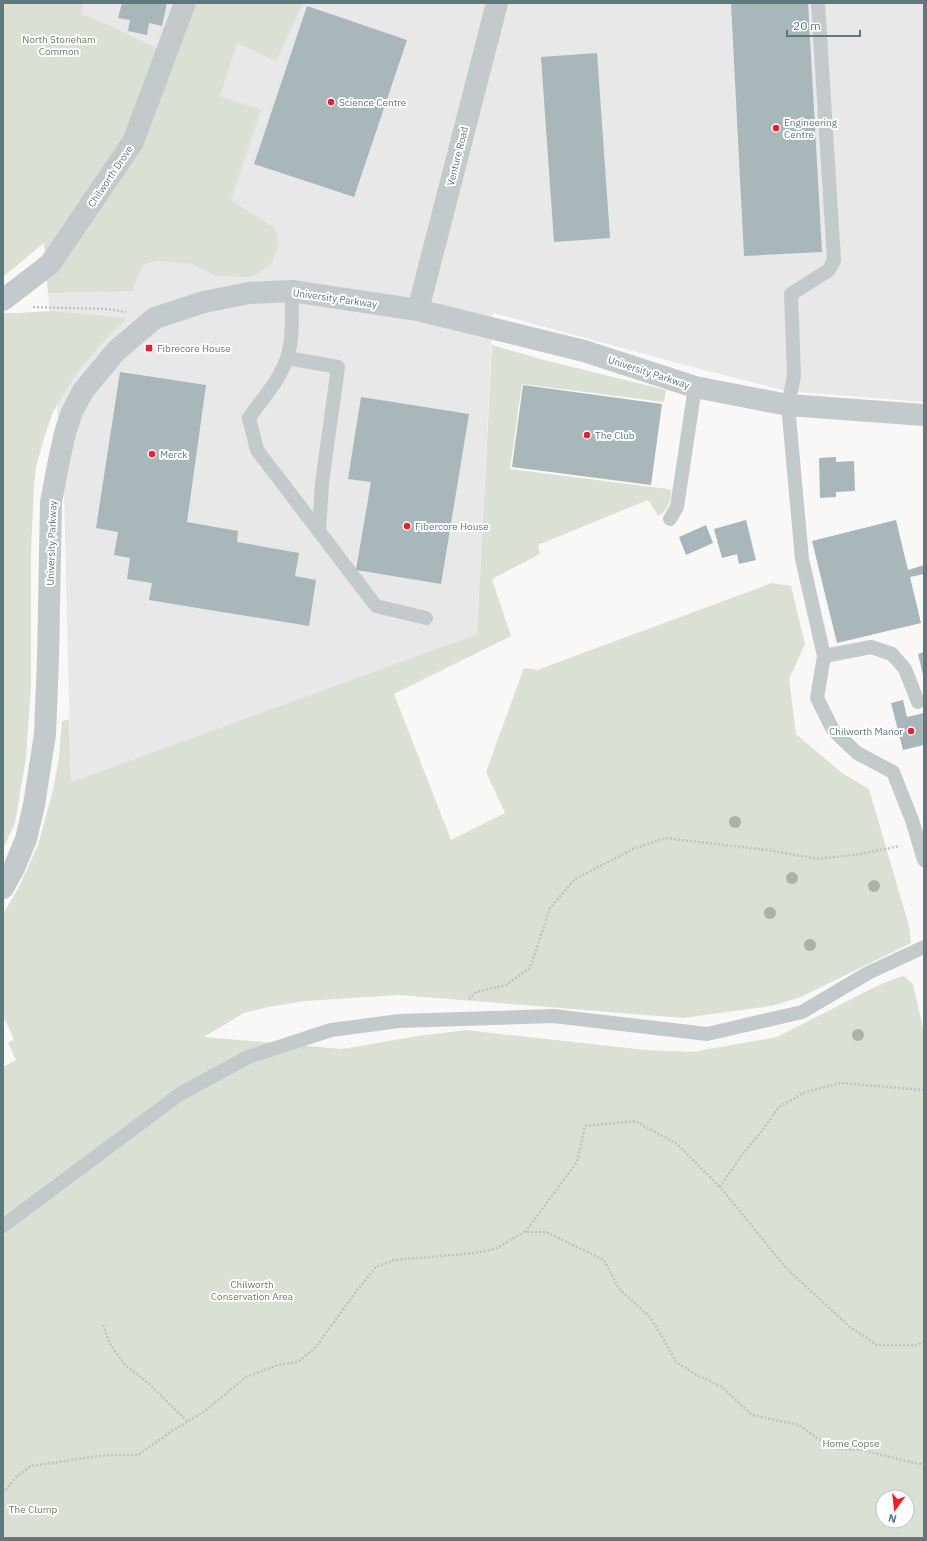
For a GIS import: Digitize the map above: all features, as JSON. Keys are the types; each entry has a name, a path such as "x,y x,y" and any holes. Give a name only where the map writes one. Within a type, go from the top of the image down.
{"street":[{"name":"Chilworth Drove","path":"3,300 50,264 133,142 185,3"},
{"name":"Venture Road","path":"418,310 498,3"},
{"name":"University Parkway","path":"3,888 14,868 26,839 34,805 45,734 51,502 66,433 72,412 83,391 116,351 155,318 204,302 249,293 292,291 418,310 584,351 695,387 788,405 924,415"}],"lane":[{"path":"818,3 834,260 829,270 790,294 794,376 788,405 802,559 824,656 818,698 833,730 857,753 893,772 912,820 924,860"},
{"path":"292,291 291,338 287,358 278,376 249,418 257,450 376,606 426,618"},
{"path":"287,358 338,367 322,483 319,532"},
{"path":"670,519 677,507 695,387"},
{"path":"824,656 871,647 892,654 904,669 918,702"},
{"path":"3,1226 180,1094 248,1057 332,1030 399,1021 554,1016 707,1034 802,1012 868,973 924,947"}],"path":[{"path":"27,306 106,309 142,313 155,318"},
{"path":"448,1019 476,992 506,985 530,968 550,908 574,879 633,849 665,838 767,850 819,859 860,854 918,841"},
{"path":"720,1187 741,1156 779,1107 805,1092 842,1083 924,1090"},
{"path":"3,1493 16,1477 31,1466 106,1455 138,1455 205,1410 246,1377 278,1366 298,1362 315,1348 358,1288 376,1267 394,1260 476,1253 497,1248 524,1232 576,1162 585,1126 635,1121 677,1144 720,1187 788,1269 820,1301 850,1327 877,1345 916,1345 924,1342"},
{"path":"524,1232 546,1232 604,1260 619,1289 650,1317 676,1362 694,1374 722,1387 752,1415 798,1425 817,1438 838,1449 861,1450 924,1465"},
{"path":"103,1325 110,1344 125,1365 148,1383 187,1421"}],"shaded area":[{"path":"84,3 924,3 924,402 787,391 493,313 477,634 71,782 64,496 41,203 107,24 82,14"}],"green space":[{"name":"North Stoneham Common","path":"3,3 84,3 82,14 107,24 158,49 173,3 303,3 276,61 237,43 220,96 261,110 231,200 275,228 279,243 271,264 252,277 215,276 192,264 157,261 145,264 139,272 132,291 48,293 44,243 3,277"},
{"path":"50,311 127,318 106,339 76,374 53,412 36,467 31,552 31,687 26,758 15,823 3,849 3,313"},
{"path":"492,345 544,360 666,390 664,402 522,384 510,469 668,489 671,490 671,498 664,512 658,516 648,500 538,545 540,554 492,579 511,636 394,694 451,840 505,813 486,772 524,668 537,670 772,583 791,586 805,644 789,679 796,734 842,773 869,789 909,926 911,943 801,997 771,1006 683,1018 399,995 305,1001 268,1007 244,1013 204,1037 342,1049 465,1030 646,1050 693,1052 777,1037 873,988 904,976 913,984 924,1032 924,1538 3,1538 3,1067 16,1060 8,1043 14,1039 3,1016 3,914 19,887 38,845 53,790 59,757 62,721 69,719 71,782 477,634"}],"building":[{"path":"122,3 167,3 162,26 149,23 147,35 128,31 130,20 118,18"},
{"name":"Engineering Centre","path":"731,3 808,3 822,252 744,256"},
{"name":"Science Centre","path":"307,6 407,40 354,197 254,164"},
{"path":"597,53 610,238 554,242 541,57"},
{"name":"Merck","path":"120,372 206,385 187,522 238,531 237,542 299,553 295,576 316,580 309,626 149,600 152,583 127,579 130,558 114,555 118,532 96,528"},
{"name":"The Club","path":"523,385 662,404 651,485 512,467"},
{"name":"Fibercore House","path":"361,397 469,414 441,584 356,570 371,482 348,479"},
{"path":"836,457 836,462 854,461 855,491 836,492 836,497 820,498 819,458"},
{"path":"746,520 756,560 739,564 737,554 722,558 714,529"},
{"path":"896,520 908,570 924,565 924,574 910,577 921,623 837,643 812,541"},
{"path":"706,525 713,543 686,555 679,537"},
{"path":"924,652 924,675 923,675 918,654"},
{"name":"Chilworth Manor","path":"903,700 907,717 924,713 924,745 903,750 891,703"}],"place":[{"name":"Science Centre","path":"331,102"},
{"name":"Engineering Centre","path":"776,128"},
{"name":"Fibrecore House","path":"149,348"},
{"name":"The Club","path":"587,435"},
{"name":"Merck","path":"152,454"},
{"name":"Fibercore House","path":"407,526"},
{"name":"Chilworth Manor","path":"911,731"}],"park label":[{"name":"Chilworth Conservation Area","path":"252,1290"},
{"name":"Home Copse","path":"851,1443"},
{"name":"The Clump","path":"33,1509"}]}
